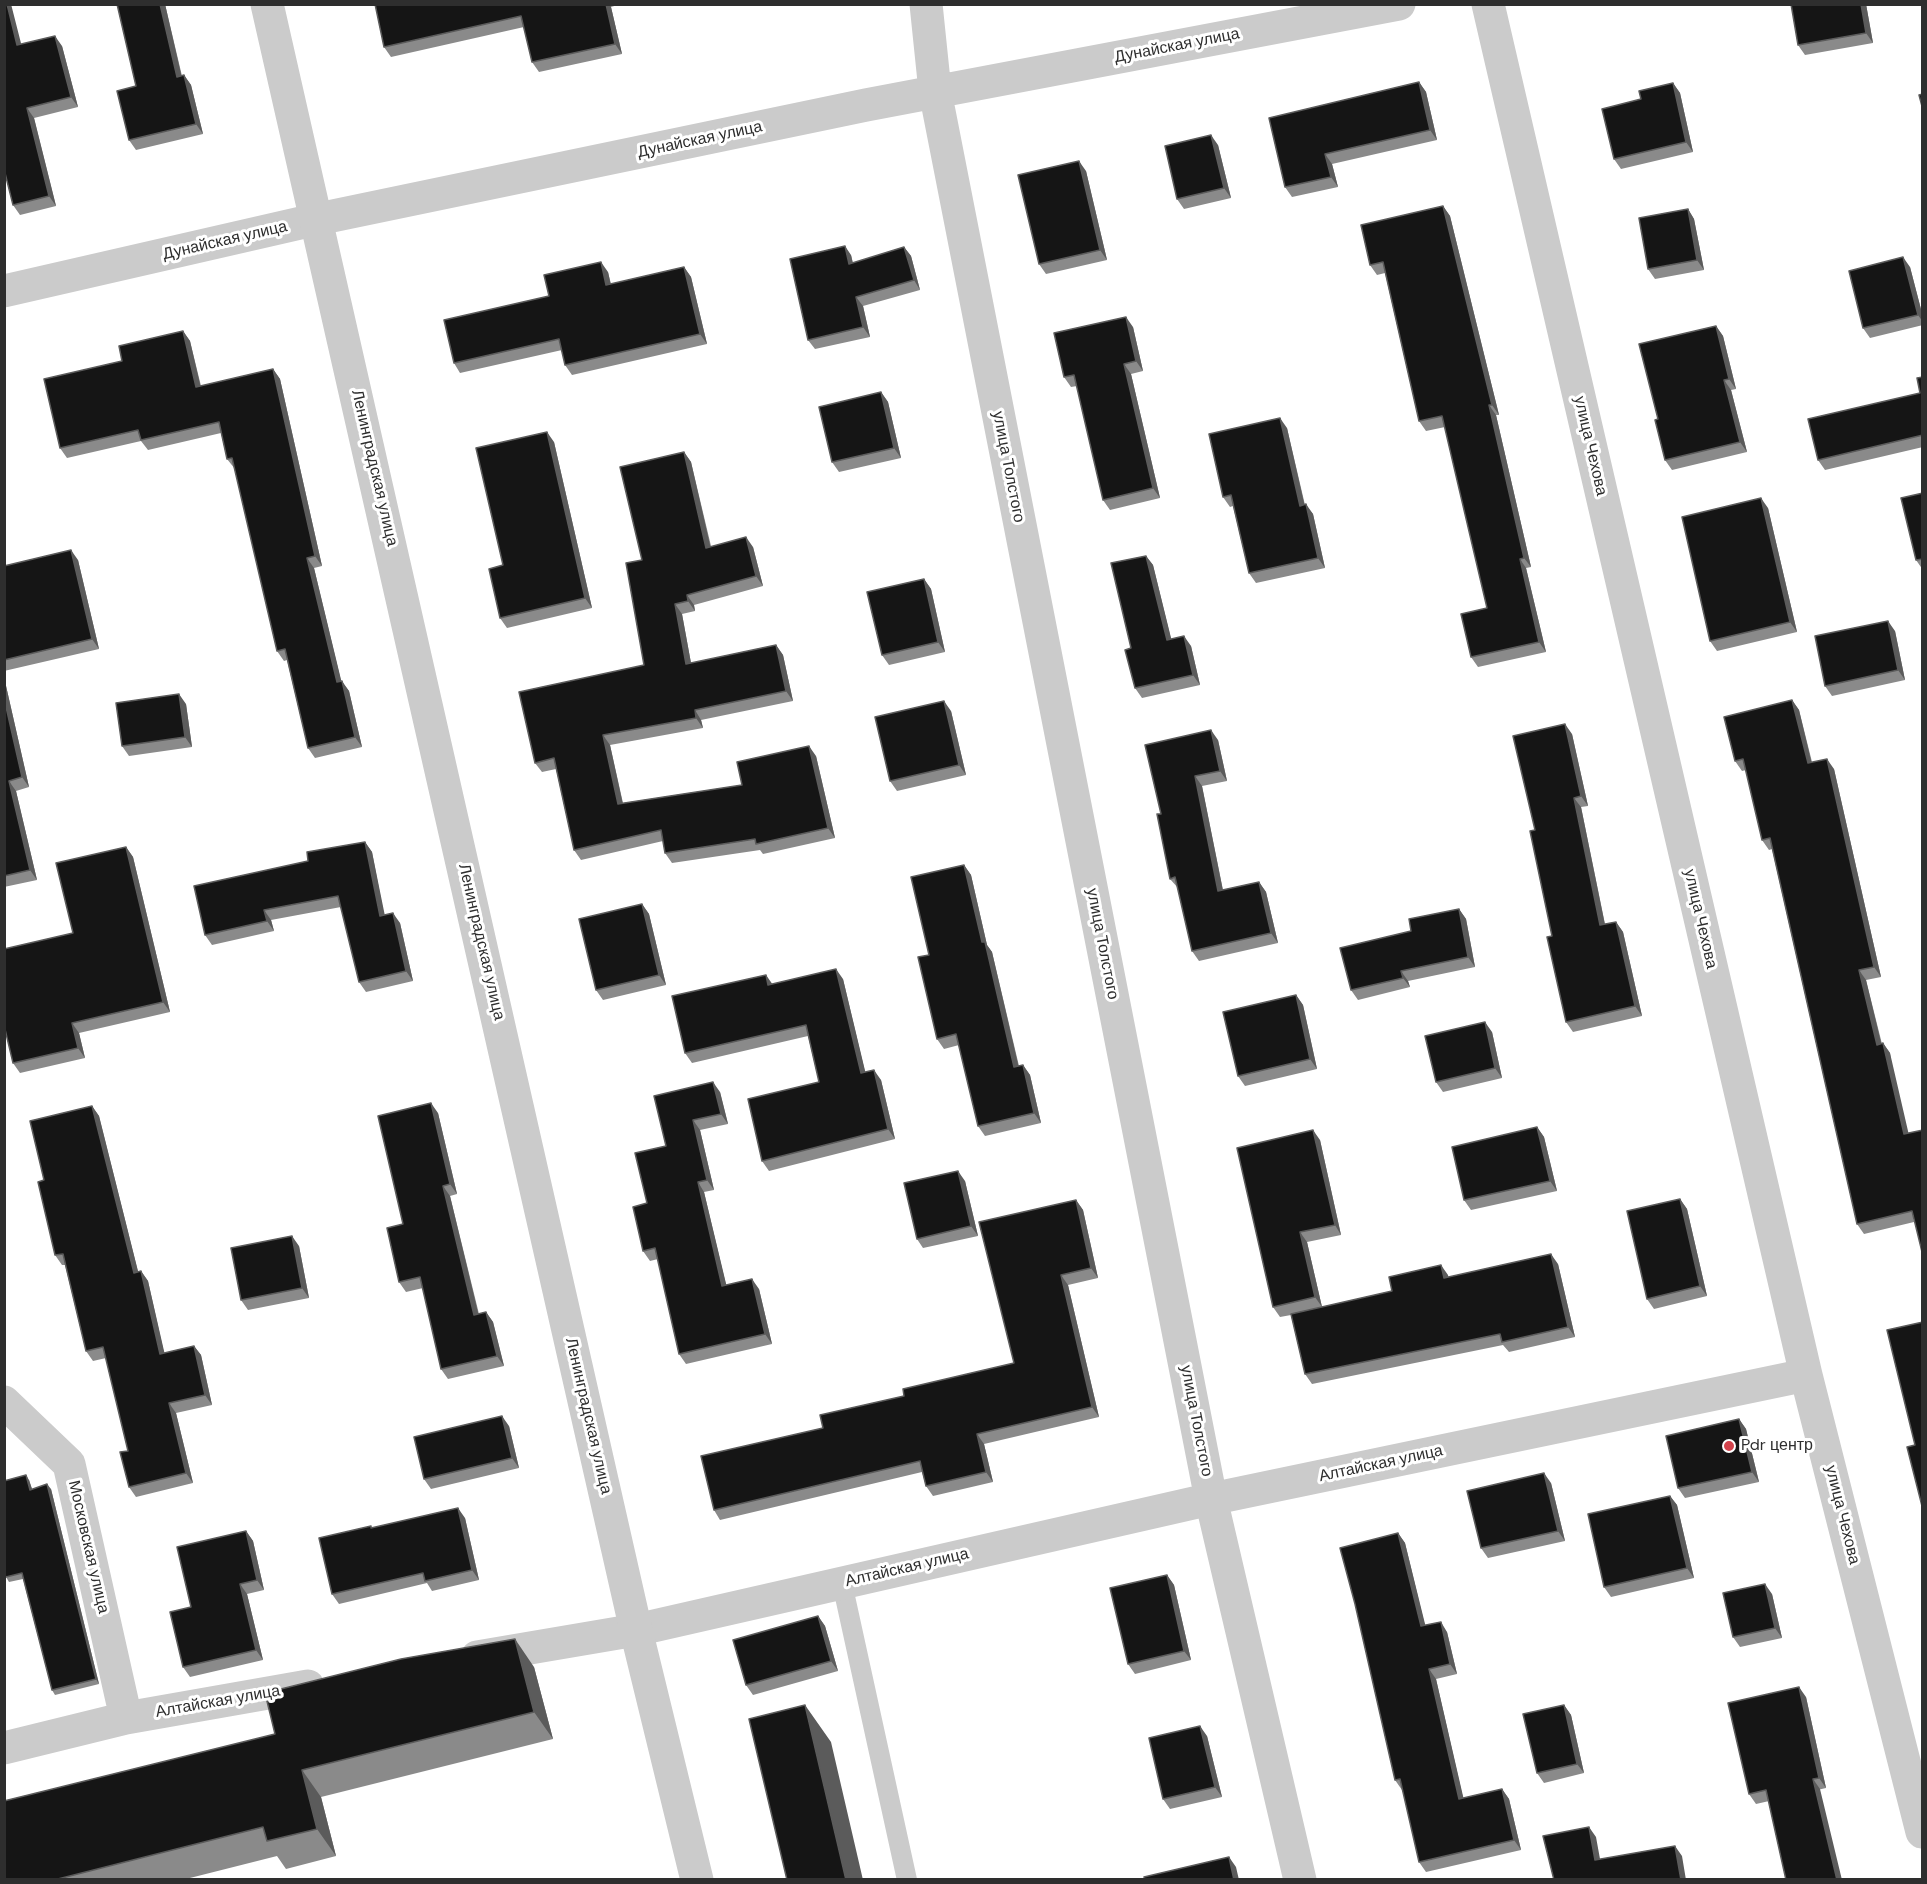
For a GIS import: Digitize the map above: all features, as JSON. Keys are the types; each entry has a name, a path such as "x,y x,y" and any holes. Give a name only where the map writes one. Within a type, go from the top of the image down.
{"street":[{"name":"Ленинградская улица","path":"267,4 318,219 636,1630 697,1880"},
{"name":"улица Толстого","path":"926,4 935,91 1211,1499 1300,1880"},
{"name":"Дунайская улица","path":"4,291 318,219 935,91 1399,4"},
{"name":"улица Чехова","path":"1488,4 1806,1375 1923,1832"},
{"name":"Алтайская улица","path":"451,1662 636,1630 1211,1499 1806,1375"},
{"name":"Московская улица","path":"4,1402 69,1464 126,1718"},
{"name":"Алтайская улица","path":"4,1748 126,1718 335,1682"}],"lane":[{"path":"842,1583 907,1880"}],"building":[{"path":"4,4 7,4 17,45 55,36 71,97 27,108 49,196 13,205 4,169"},
{"path":"117,4 160,4 177,77 184,75 196,124 129,140 117,91 136,86"},
{"path":"375,4 606,4 615,44 532,62 521,16 384,47"},
{"path":"1791,4 1861,4 1866,33 1798,45"},
{"path":"1419,82 1430,130 1325,154 1331,177 1285,187 1269,118"},
{"path":"1673,83 1686,142 1614,159 1602,109 1641,99 1639,91"},
{"path":"1923,94 1923,110 1919,95"},
{"path":"1211,135 1224,188 1177,199 1165,146"},
{"path":"1079,161 1100,250 1039,264 1018,175"},
{"path":"1443,206 1492,405 1489,405 1524,558 1520,559 1539,642 1471,657 1461,614 1487,608 1442,416 1419,421 1383,262 1370,265 1361,225"},
{"path":"1688,209 1697,260 1648,269 1639,218"},
{"path":"845,246 849,264 904,247 914,280 856,297 863,327 808,340 790,259"},
{"path":"1903,257 1918,315 1863,328 1849,271"},
{"path":"601,262 606,285 684,267 700,334 565,365 559,339 454,363 444,320 549,296 544,275"},
{"path":"1126,317 1136,361 1124,364 1153,488 1103,500 1074,375 1064,377 1054,333"},
{"path":"1716,326 1729,379 1724,380 1740,442 1665,460 1655,420 1658,419 1639,344"},
{"path":"183,331 196,387 273,369 315,556 307,558 337,682 342,681 355,737 308,748 285,649 277,651 232,458 227,459 219,422 141,440 138,430 60,448 44,379 122,361 119,346"},
{"path":"1923,377 1923,435 1818,460 1808,419 1920,393 1917,378"},
{"path":"881,392 894,448 832,462 819,407"},
{"path":"1280,418 1300,506 1306,504 1318,558 1249,573 1231,495 1223,497 1209,434"},
{"path":"547,432 585,598 500,618 489,569 503,565 476,448"},
{"path":"684,452 706,548 746,537 756,576 687,595 688,601 675,604 686,664 776,645 786,691 695,710 696,718 603,735 618,804 742,785 737,762 809,746 828,828 756,844 755,839 665,853 661,830 574,850 554,758 535,763 519,692 644,665 626,563 642,560 620,467"},
{"path":"1923,493 1923,559 1916,560 1901,498"},
{"path":"1761,498 1790,622 1710,641 1682,517"},
{"path":"71,550 92,639 4,660 4,566"},
{"path":"1146,556 1167,640 1184,636 1193,675 1135,688 1125,650 1131,648 1111,563"},
{"path":"924,579 938,642 882,655 867,592"},
{"path":"1888,621 1898,670 1825,686 1815,636"},
{"path":"179,694 185,737 122,746 116,703"},
{"path":"4,698 22,777 9,781 30,870 4,876"},
{"path":"1792,700 1808,763 1827,759 1874,967 1859,970 1877,1045 1883,1043 1904,1134 1923,1130 1923,1256 1912,1211 1857,1224 1770,838 1762,840 1743,759 1735,761 1724,717"},
{"path":"944,701 959,765 890,781 875,717"},
{"path":"1565,724 1581,796 1574,798 1600,925 1616,922 1635,1006 1566,1022 1547,937 1552,936 1530,831 1535,830 1513,736"},
{"path":"1211,730 1220,771 1195,776 1218,891 1259,882 1271,933 1192,951 1175,877 1170,879 1157,814 1161,814 1145,745"},
{"path":"365,842 380,916 393,913 406,971 359,982 338,896 264,910 267,921 205,935 194,886 308,861 307,852"},
{"path":"126,847 163,1002 72,1023 78,1048 13,1063 4,1025 4,949 73,933 56,863"},
{"path":"964,865 982,942 985,942 1014,1067 1023,1065 1034,1113 978,1126 956,1034 937,1039 918,957 929,955 911,877"},
{"path":"642,904 659,975 596,990 579,919"},
{"path":"1459,909 1468,957 1401,971 1403,978 1351,990 1340,948 1411,931 1409,919"},
{"path":"836,969 861,1073 874,1070 888,1129 762,1161 748,1099 819,1082 806,1025 685,1053 672,996 766,975 768,985"},
{"path":"1296,995 1310,1059 1238,1076 1223,1012"},
{"path":"1485,1022 1495,1068 1436,1082 1425,1036"},
{"path":"713,1082 721,1114 693,1120 707,1180 698,1182 722,1286 752,1279 765,1334 679,1354 655,1248 643,1251 633,1207 647,1203 635,1153 666,1146 654,1096"},
{"path":"431,1103 450,1184 443,1186 474,1315 486,1312 497,1356 441,1369 420,1277 399,1282 387,1228 403,1224 378,1116"},
{"path":"92,1106 134,1273 141,1271 160,1354 194,1346 205,1395 169,1403 186,1473 129,1487 120,1452 128,1451 103,1347 86,1351 63,1254 55,1255 38,1182 44,1180 30,1121"},
{"path":"1537,1127 1550,1181 1464,1200 1452,1147"},
{"path":"1313,1130 1335,1225 1300,1232 1315,1297 1273,1307 1237,1148"},
{"path":"958,1171 971,1226 917,1239 904,1183"},
{"path":"1680,1199 1700,1286 1647,1299 1627,1211"},
{"path":"1076,1200 1091,1268 1061,1275 1092,1407 977,1434 986,1472 926,1486 920,1461 714,1510 701,1456 823,1428 820,1415 904,1396 903,1389 1014,1363 979,1222"},
{"path":"292,1236 302,1288 241,1300 231,1248"},
{"path":"1551,1254 1568,1327 1502,1342 1500,1334 1305,1374 1291,1314 1392,1291 1389,1277 1441,1265 1444,1278"},
{"path":"1923,1322 1923,1510 1907,1447 1915,1445 1887,1330"},
{"path":"502,1416 512,1458 424,1479 414,1437"},
{"path":"1739,1419 1752,1472 1678,1488 1666,1436"},
{"path":"1544,1473 1558,1531 1481,1548 1467,1491"},
{"path":"26,1475 30,1490 47,1484 96,1679 52,1690 22,1573 6,1577 4,1573 4,1481"},
{"path":"1670,1496 1687,1568 1604,1587 1588,1514"},
{"path":"458,1508 472,1570 425,1581 423,1573 332,1594 319,1538"},
{"path":"246,1531 257,1580 240,1584 256,1650 183,1667 170,1612 191,1607 177,1547"},
{"path":"1398,1533 1421,1626 1441,1622 1450,1664 1429,1669 1459,1799 1502,1789 1514,1840 1419,1862 1400,1779 1395,1780 1340,1548"},
{"path":"1167,1575 1184,1651 1128,1664 1110,1588"},
{"path":"1765,1584 1775,1628 1733,1637 1723,1593"},
{"path":"818,1616 831,1661 746,1685 733,1640"},
{"path":"515,1639 534,1712 302,1770 317,1829 267,1841 263,1827 54,1880 4,1880 4,1801 275,1734 265,1693 401,1659"},
{"path":"1799,1687 1819,1778 1813,1779 1837,1880 1786,1880 1766,1790 1749,1794 1728,1703"},
{"path":"805,1705 846,1880 787,1880 749,1719"},
{"path":"1564,1705 1577,1764 1537,1773 1523,1714"},
{"path":"1200,1726 1215,1787 1163,1799 1149,1738"},
{"path":"1589,1827 1595,1860 1675,1846 1681,1880 1554,1880 1543,1836"},
{"path":"1229,1857 1234,1880 1145,1880 1144,1877"}],"place":[{"name":"Pdr центр","path":"1729,1446"}]}
